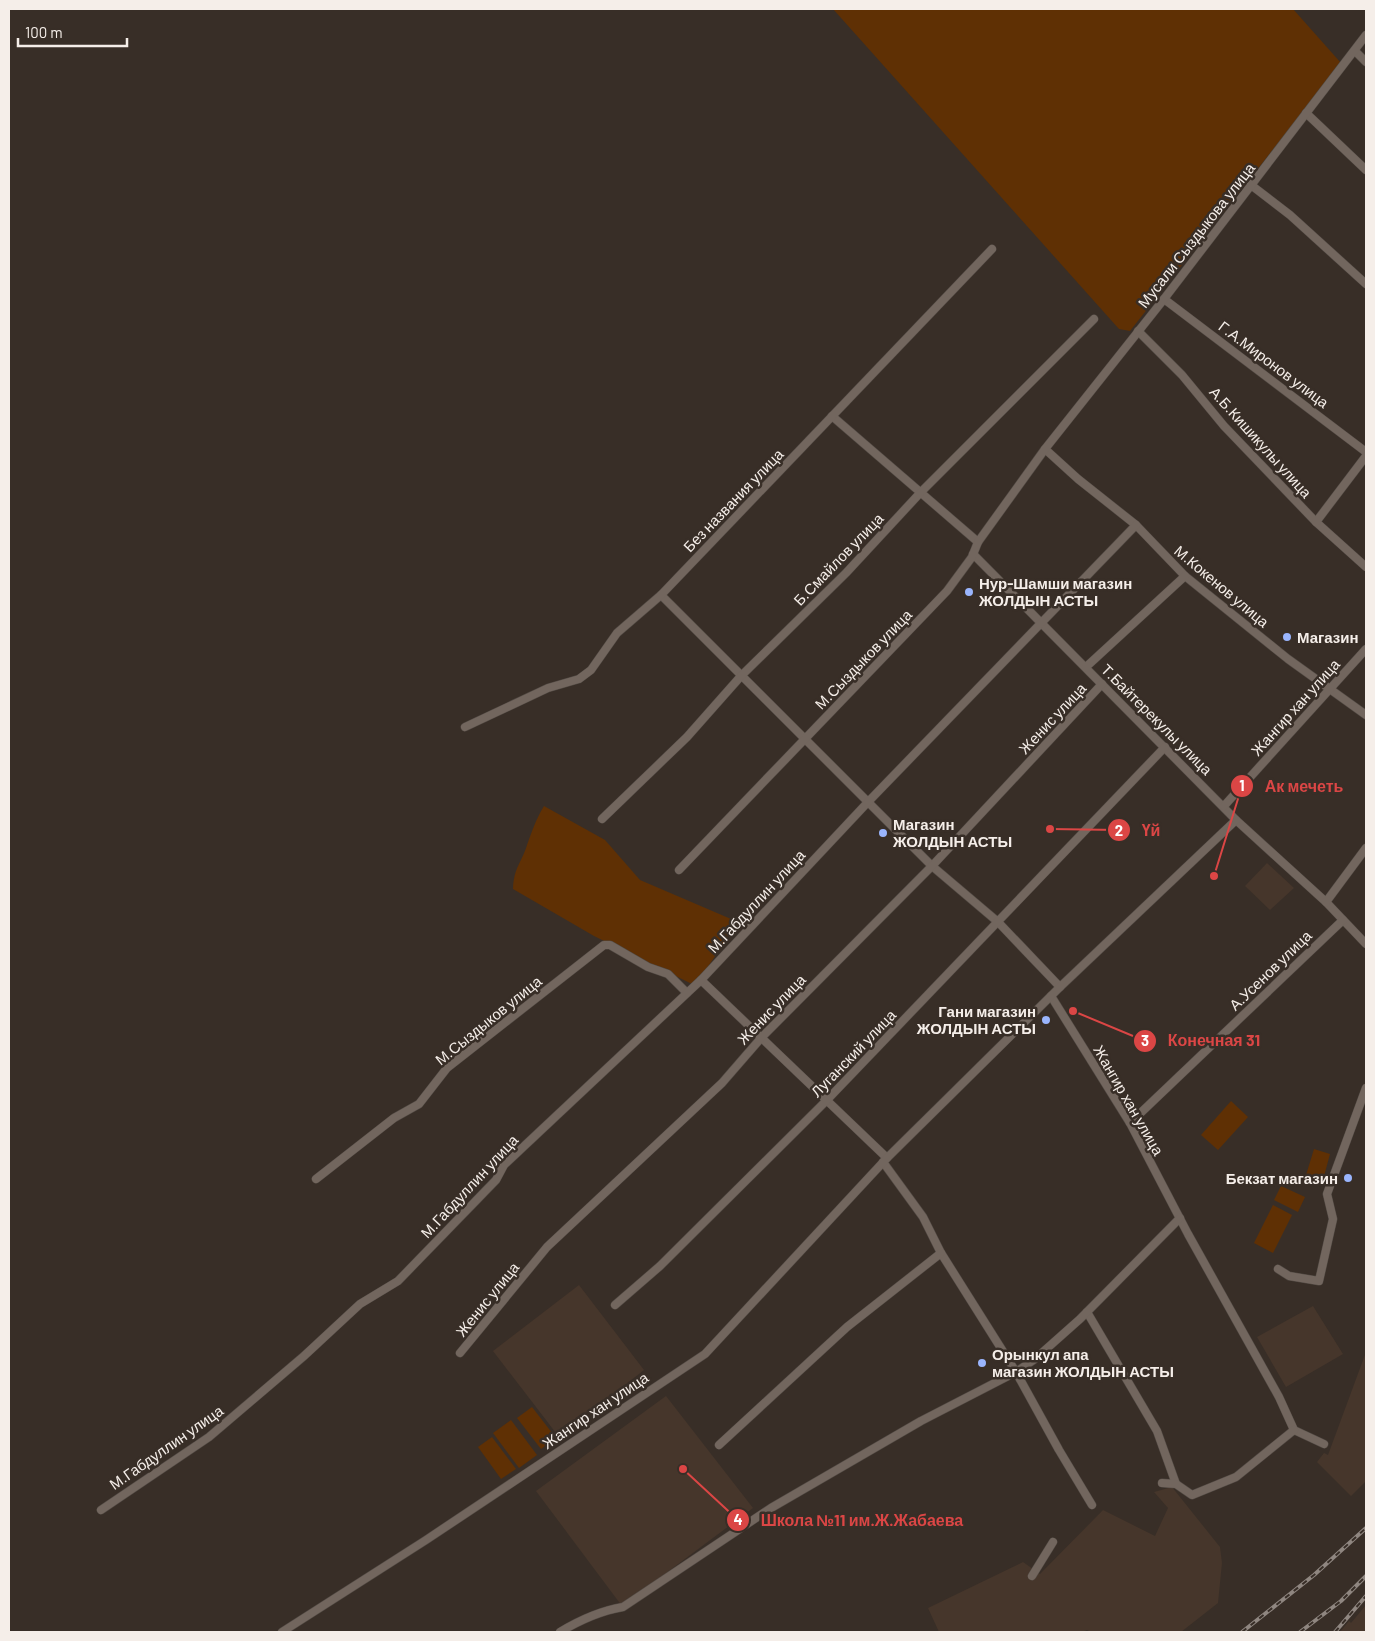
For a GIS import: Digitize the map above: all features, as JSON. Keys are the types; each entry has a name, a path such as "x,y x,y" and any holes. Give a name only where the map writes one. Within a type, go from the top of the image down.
{"street":[{"name":"Мусали Сыздыкова улица","path":"1045,449 1164,299 1366,36"},
{"path":"1355,51 1366,62"},
{"path":"1306,113 1366,170"},
{"path":"1251,185 1290,216 1366,284"},
{"name":"Без названия улица","path":"465,727 548,688 579,679 591,670 617,633 661,595 992,249"},
{"name":"Г.А.Миронов улица","path":"1164,299 1366,452"},
{"name":"Б.Смайлов улица","path":"602,819 687,737 741,676 846,573 921,492 1094,319"},
{"name":"А.Б.Кишикулы улица","path":"1138,332 1182,375 1224,426 1316,522 1366,567"},
{"path":"832,416 978,542"},
{"name":"М.Кокенов улица","path":"1045,449 1078,479 1136,525 1186,576 1288,658 1332,688 1366,715"},
{"name":"М.Сыздыков улица","path":"679,870 947,591 973,554 978,542 1045,449"},
{"path":"1316,522 1366,456"},
{"name":"М.Габдуллин улица","path":"100,1510 209,1437 304,1356 360,1304 398,1280 496,1180 504,1165 701,980 1040,622 1136,525"},
{"name":"Т.Байтерекулы улица","path":"973,554 1166,747 1236,820 1326,902 1366,944"},
{"path":"1086,667 1186,576"},
{"path":"661,595 741,676 807,738 932,866 998,922 1060,987"},
{"name":"Жангир хан улица","path":"1224,806 1366,649"},
{"name":"Женис улица","path":"460,1353 547,1248 722,1083 761,1038 932,866 1102,684"},
{"name":"Луганский улица","path":"615,1305 660,1266 826,1101 1166,747"},
{"name":"Жангир хан улица","path":"282,1632 426,1540 705,1354 885,1160 1060,987 1236,820"},
{"path":"1326,902 1366,848"},
{"name":"А.Усенов улица","path":"1130,1124 1343,920"},
{"name":"М.Сыздыков улица","path":"316,1179 394,1118 418,1104 448,1068 604,945 610,945 648,967 668,974 687,993"},
{"path":"701,980 885,1160 923,1218 941,1253 1016,1372 1092,1505"},
{"name":"Жангир хан улица","path":"1051,996 1130,1124 1279,1397 1294,1430"},
{"path":"1278,1269 1289,1276 1318,1281 1333,1219 1326,1194 1346,1147 1366,1088"},
{"path":"560,1632 580,1620 606,1610 623,1607 771,1508 921,1421 1016,1372 1035,1359 1087,1312 1180,1218"},
{"path":"719,1445 848,1327 941,1253"},
{"path":"1087,1312 1157,1431 1176,1484"},
{"path":"1162,1483 1176,1484 1192,1495 1236,1477 1294,1430 1324,1444"},
{"path":"1032,1576 1054,1542"}],"shaded area":[{"path":"833,9 1293,9 1341,63 1130,331 1119,329"},
{"path":"544,806 605,840 640,880 738,922 703,974 692,984 594,936 513,889 516,870"},
{"path":"1267,863 1294,888 1270,910 1245,886"},
{"path":"1231,1101 1248,1117 1218,1150 1201,1135"},
{"path":"1314,1149 1330,1154 1323,1180 1306,1175"},
{"path":"1281,1186 1305,1197 1298,1212 1274,1200"},
{"path":"1273,1205 1292,1215 1273,1253 1254,1243"},
{"path":"579,1285 644,1370 559,1437 493,1351"},
{"path":"1313,1306 1343,1354 1286,1387 1257,1337"},
{"path":"1366,1352 1366,1481 1351,1496 1317,1462 1324,1453 1328,1455"},
{"path":"666,1396 753,1508 622,1606 536,1491"},
{"path":"532,1407 556,1438 541,1449 517,1418"},
{"path":"511,1420 537,1455 519,1468 493,1433"},
{"path":"492,1437 516,1469 501,1479 478,1447"},
{"path":"1172,1487 1220,1547 1222,1563 1218,1603 1181,1632 1091,1632 1087,1630 1082,1632 939,1632 928,1608 1023,1562 1040,1574 1103,1510 1155,1536 1168,1508 1154,1492"},
{"path":"1366,1605 1366,1632 1340,1632 1349,1621 1351,1623"}],"railway":[{"path":"1242,1632 1314,1575 1366,1528"},
{"path":"1300,1632 1341,1601 1366,1576"},
{"path":"1335,1632 1366,1596"}],"place":[{"name":"Нур-Шамши магазин ЖОЛДЫН АСТЫ","path":"969,592"},
{"name":"Магазин","path":"1287,637"},
{"name":"Үй","path":"1050,829"},
{"name":"Магазин ЖОЛДЫН АСТЫ","path":"883,833"},
{"name":"Ак мечеть","path":"1214,876"},
{"name":"Конечная 31","path":"1073,1011"},
{"name":"Гани магазин ЖОЛДЫН АСТЫ","path":"1046,1020"},
{"name":"Бекзат магазин","path":"1348,1178"},
{"name":"Орынкул апа магазин ЖОЛДЫН АСТЫ","path":"982,1363"},
{"name":"Школа №11 им.Ж.Жабаева","path":"683,1469"}]}
